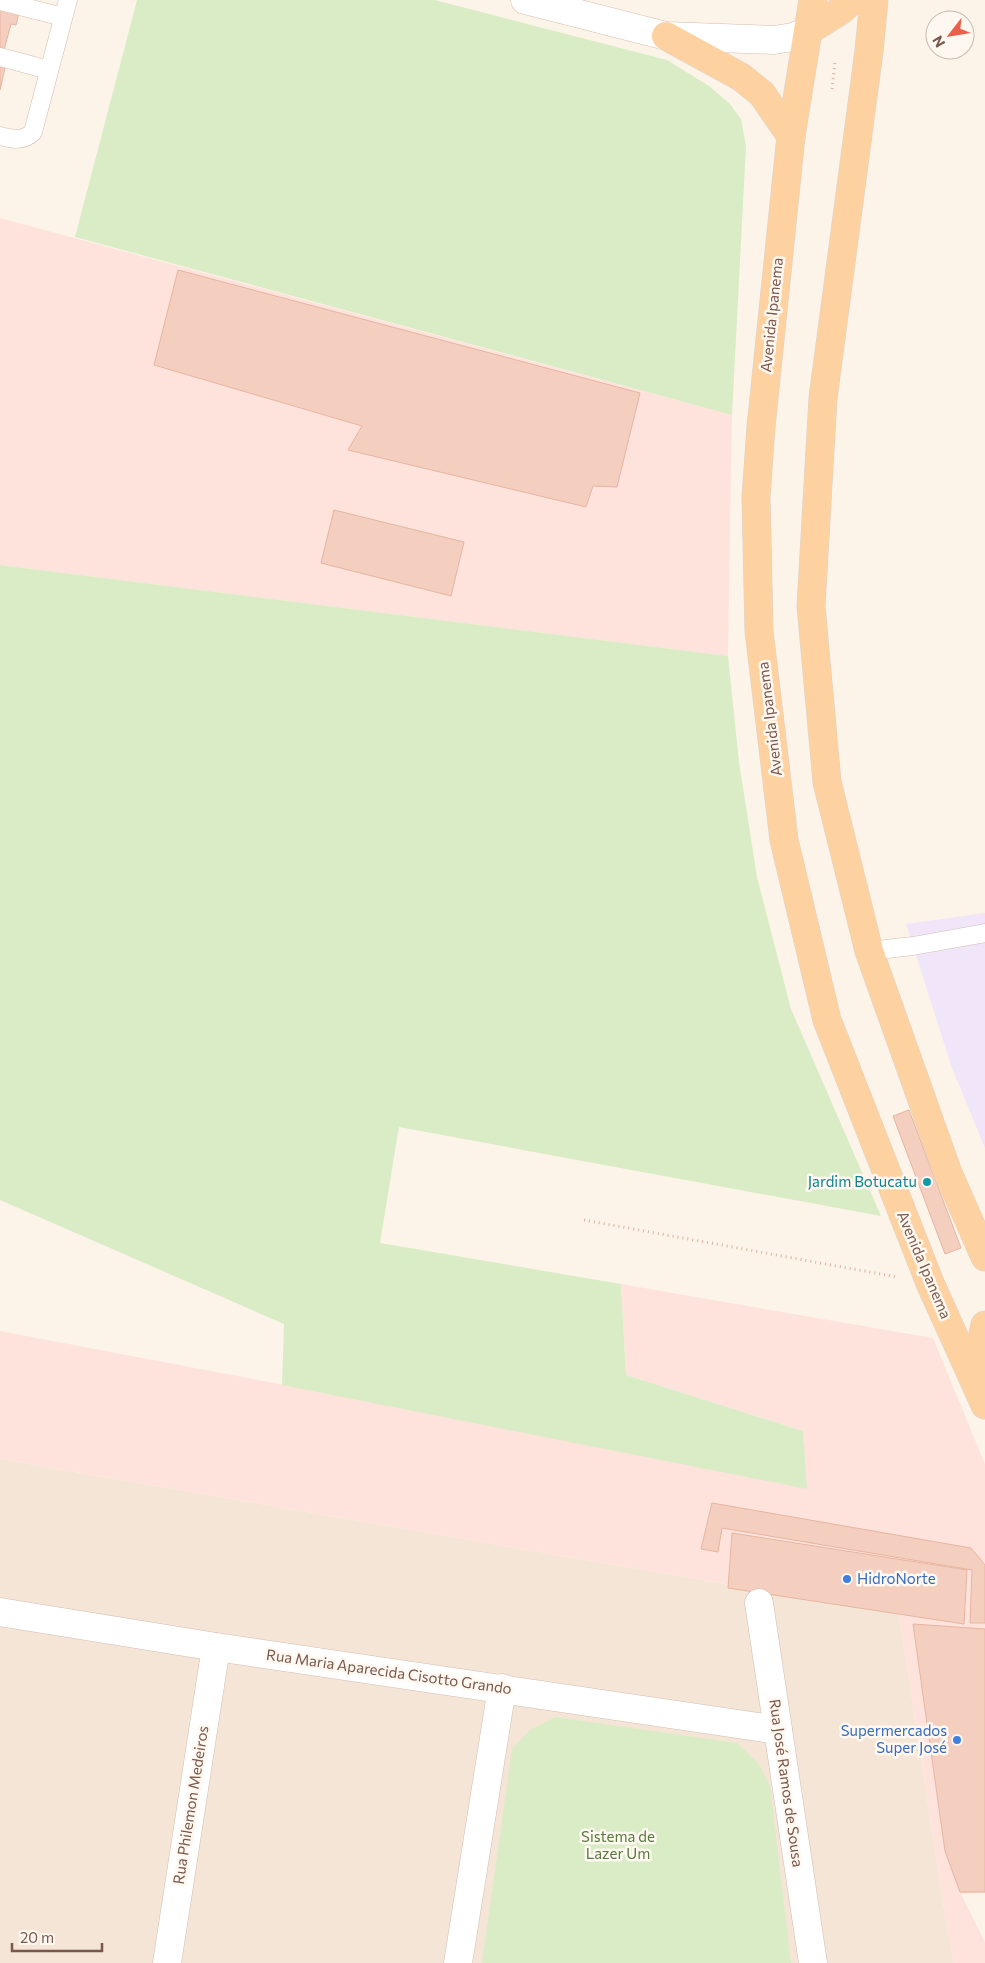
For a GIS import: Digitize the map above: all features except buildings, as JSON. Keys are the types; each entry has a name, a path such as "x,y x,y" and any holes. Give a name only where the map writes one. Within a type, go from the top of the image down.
{"main road":[{"name":"Avenida Ipanema","path":"813,0 791,136 761,427 756,497 759,631 784,840 827,1020 930,1283 985,1405"},
{"path":"808,30 840,11 853,0"},
{"path":"874,0 868,61 823,398 811,606 827,782 869,951 948,1173 985,1258"},
{"path":"666,36 741,77 762,94 791,136"},
{"path":"985,1325 980,1345 980,1370 985,1390"}],"street":[{"path":"524,0 666,36 774,40 793,37 808,30"},
{"name":"Rua José Ramos de Sousa","path":"759,1603 813,1963"},
{"name":"Rua Maria Aparecida Cisotto Grando","path":"0,1612 216,1647 778,1730"},
{"name":"Rua Philemon Medeiros","path":"166,1963 216,1647"},
{"path":"458,1963 502,1688"}],"lane":[{"path":"0,1 65,8 33,132 22,138 14,139 0,136"},
{"path":"0,57 49,70"},
{"path":"869,951 913,946 985,933"}],"path":[{"path":"584,1220 930,1283"}],"shaded area":[{"path":"0,218 732,415 728,656 0,565"},
{"path":"985,913 985,1148 952,1068 906,924"},
{"path":"621,1284 933,1338 985,1464 985,1893 961,1894 985,1942 985,1963 954,1963 899,1614 0,1459 0,1331 806,1484 803,1431 626,1375"},
{"path":"0,1459 899,1614 954,1963 0,1963"}],"green space":[{"path":"137,0 435,0 667,60 709,86 730,104 741,119 746,146 732,415 75,237"},
{"path":"0,565 728,656 739,762 757,877 791,1009 881,1216 399,1127 380,1243 621,1284 626,1375 803,1431 807,1489 282,1385 284,1324 0,1200"},
{"name":"Sistema de Lazer Um","path":"555,1717 737,1743 758,1763 770,1786 791,1963 482,1963 512,1749 530,1730"}],"place":[{"name":"Jardim Botucatu","path":"927,1182"},
{"name":"HidroNorte","path":"847,1579"},
{"name":"Supermercados Super José","path":"957,1740"}]}
